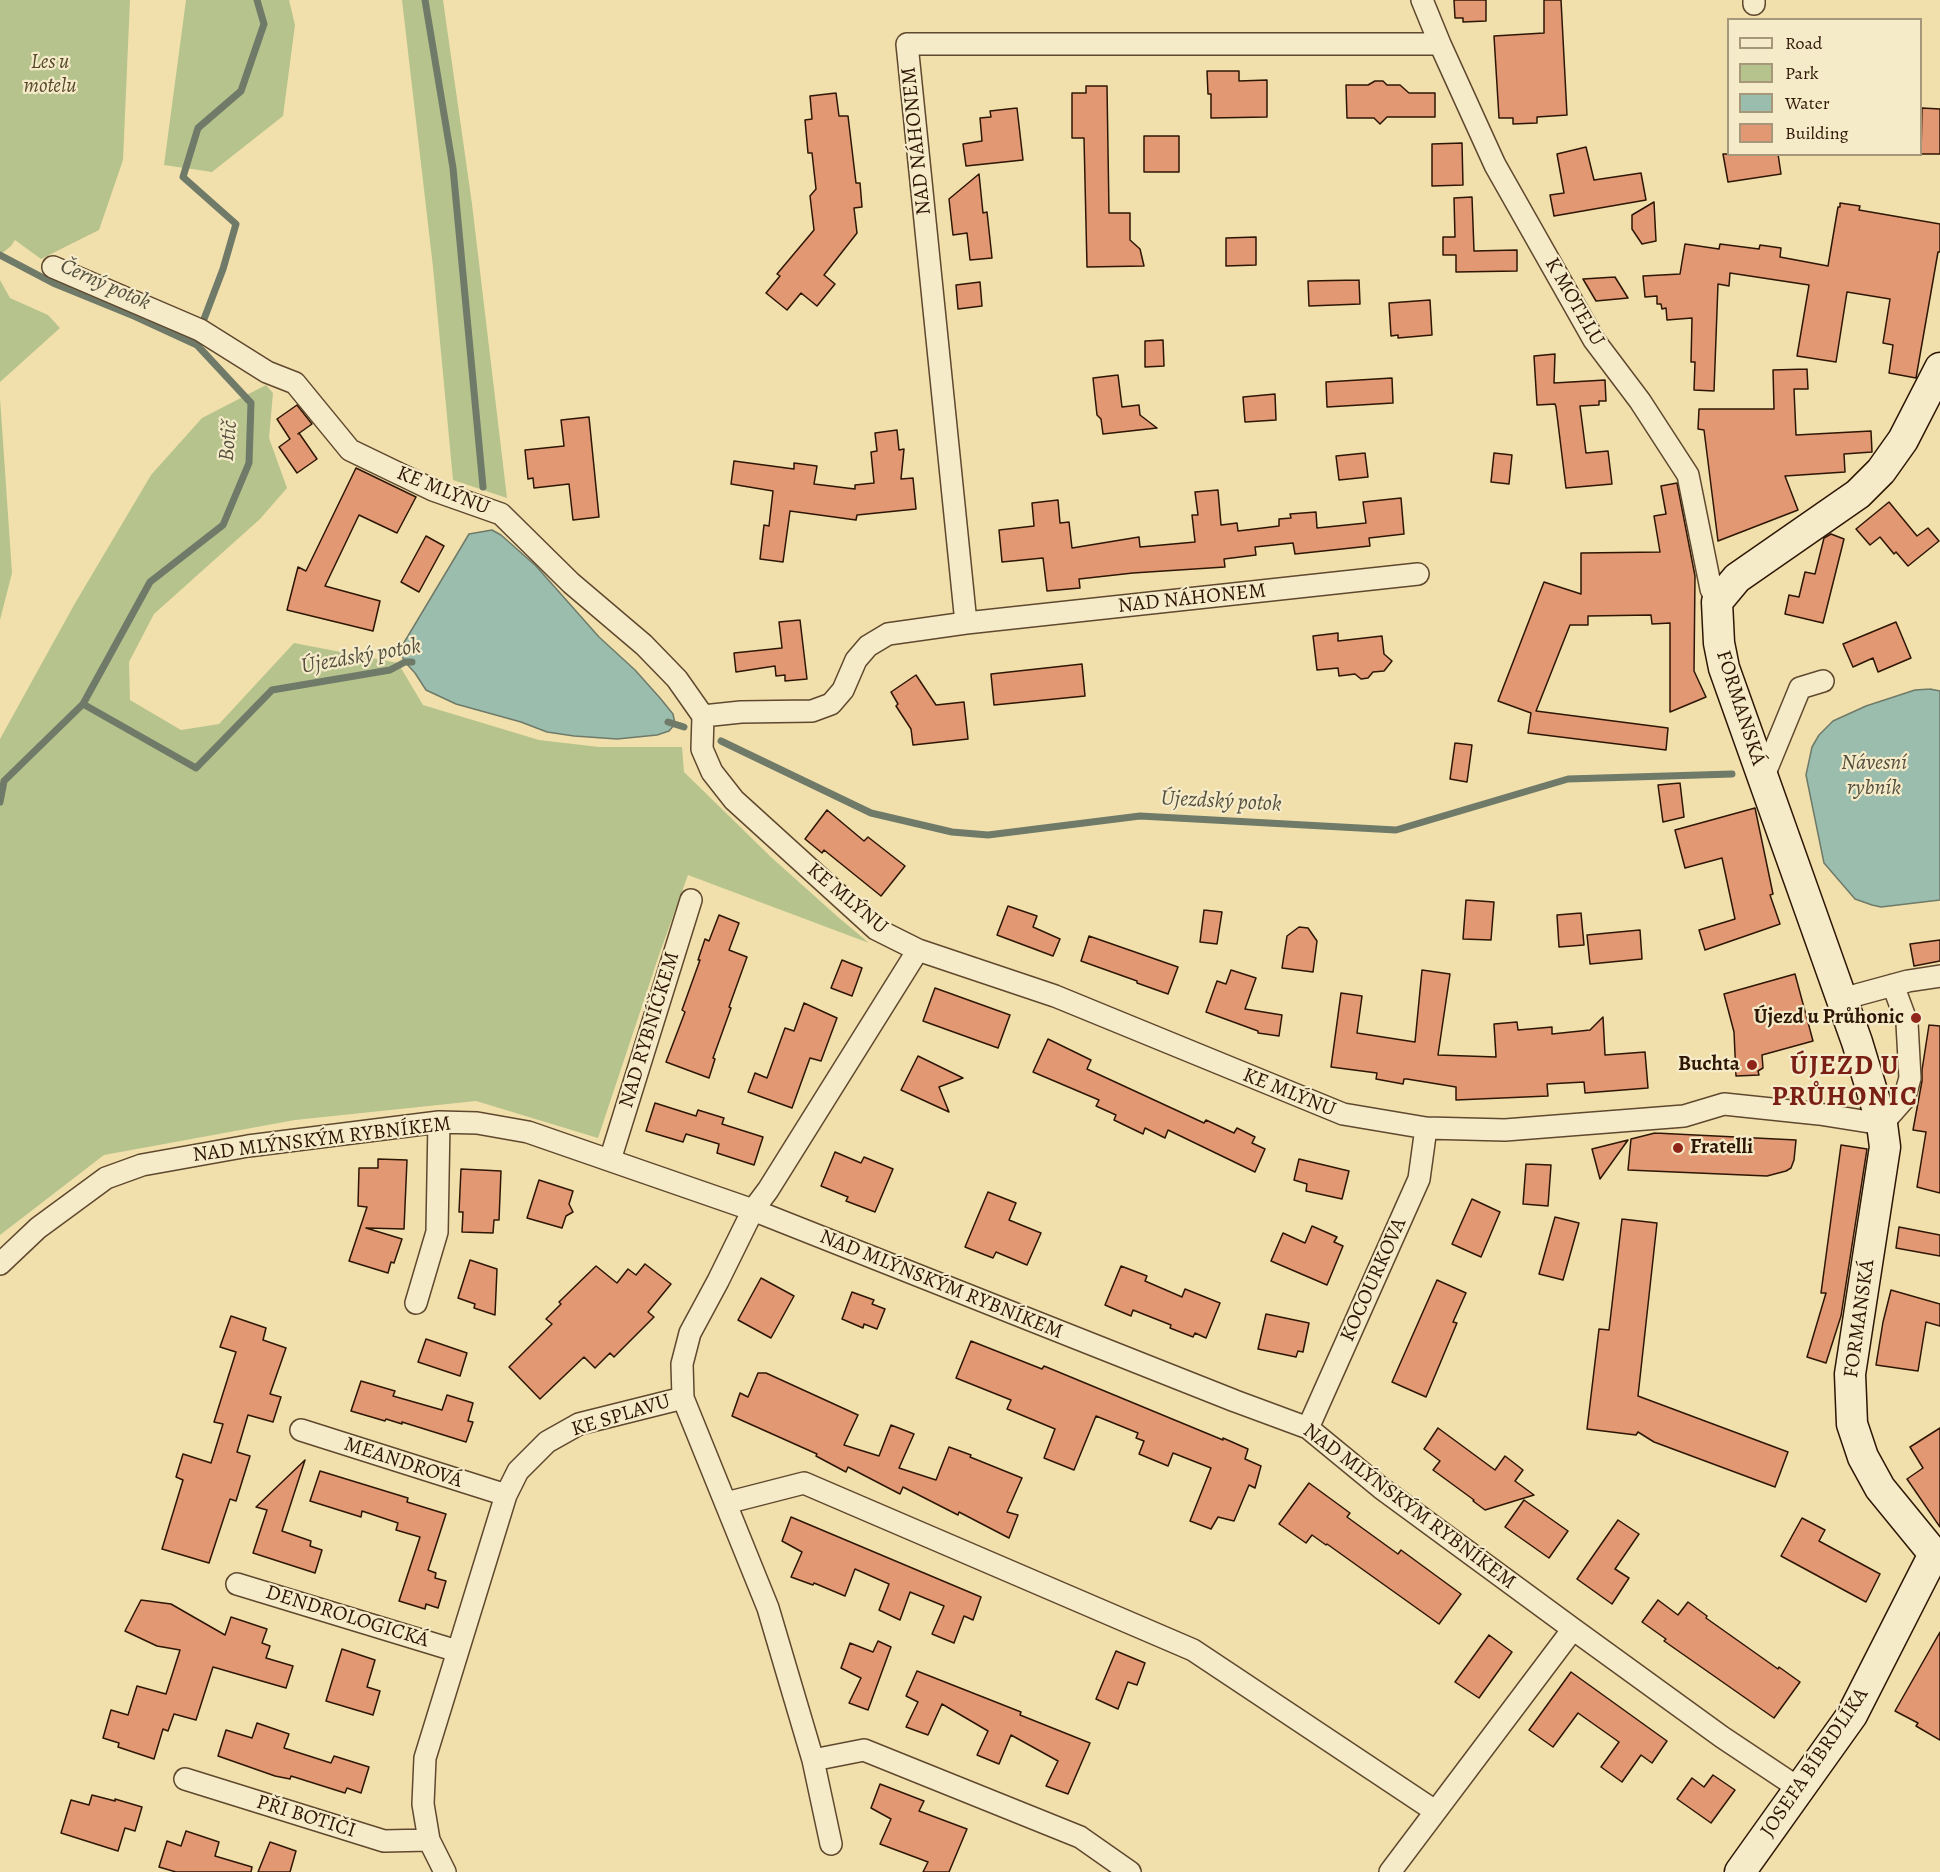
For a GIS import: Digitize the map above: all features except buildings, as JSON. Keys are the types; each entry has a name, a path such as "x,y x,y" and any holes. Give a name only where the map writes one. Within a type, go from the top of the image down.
{"street":[{"name":"K MOTELU","path":"1422,0 1495,165 1594,340 1640,401 1688,475 1711,589 1717,602"},
{"name":"NAD NÁHONEM","path":"966,623 907,45 1440,44"},
{"name":"KE MLÝNU","path":"53,267 200,330 267,372 295,383 350,450 433,490 501,514 572,583 645,645 677,679 703,716 702,749 712,772 734,800 876,929 918,950 1055,996 1342,1114 1426,1128 1505,1130 1684,1116 1724,1104 1819,1113 1882,1124"},
{"path":"1717,602 1737,578 1858,494 1881,471 1904,440 1937,381"},
{"name":"NAD NÁHONEM","path":"703,716 741,712 812,711 831,704 843,690 856,660 868,646 888,634 966,623 1418,574"},
{"name":"FORMANSKÁ","path":"1717,602 1719,643 1724,668 1857,1042 1882,1124 1885,1147 1850,1374 1852,1424 1863,1457 1880,1488 1937,1557"},
{"path":"1763,778 1800,688 1823,681"},
{"name":"NAD RYBNÍČKEM","path":"610,1161 691,900"},
{"name":"KE SPLAVU","path":"445,1872 429,1840 423,1804 425,1758 506,1495 518,1472 547,1442 579,1424 683,1398 682,1365 690,1333 753,1210 768,1190 918,950"},
{"path":"1842,999 1893,985 1940,976"},
{"path":"1882,1124 1904,1099 1910,1078 1906,1023 1893,985"},
{"path":"416,1303 437,1232 439,1122"},
{"name":"NAD MLÝNSKÝM RYBNÍKEM","path":"0,1264 38,1228 106,1178 142,1165 248,1146 439,1122 477,1123 528,1132 753,1210 1224,1397 1308,1428 1381,1488 1573,1629 1722,1737 1800,1789"},
{"name":"KOCOURKOVA","path":"1308,1428 1419,1179 1426,1128"},
{"path":"683,1398 768,1608 813,1760 831,1844"},
{"name":"MEANDROVÁ","path":"301,1430 506,1495"},
{"path":"726,1503 804,1483 1193,1650 1435,1811"},
{"name":"JOSEFA BÍBRDLÍKA","path":"1740,1872 1852,1715 1937,1557"},
{"name":"DENDROLOGICKÁ","path":"237,1584 457,1651"},
{"path":"1390,1872 1573,1629"},
{"path":"813,1760 864,1750 1080,1837 1130,1872"},
{"name":"PŘI BOTIČI","path":"185,1779 384,1841 429,1840"}],"green space":[{"name":"Les u motelu","path":"0,0 130,0 123,160 99,230 41,259 15,240 0,255"},
{"path":"186,0 289,0 295,25 283,116 212,172 164,165"},
{"path":"402,0 443,0 472,204 507,498 453,480 433,267"},
{"path":"0,280 10,298 48,315 60,328 0,382"},
{"path":"266,385 273,393 269,438 287,488 260,519 154,614 129,662 130,700 181,730 219,724 294,643 398,663 423,705 539,740 599,747 682,747 684,772 772,858 869,943 688,875 598,1138 476,1101 295,1120 104,1155 0,1235 0,739 74,605 151,475 202,418"},
{"path":"0,398 12,573 0,620"}],"water":[{"path":"492,530 501,535 536,566 599,637 635,670 660,698 673,714 675,724 669,731 657,735 617,739 547,732 521,722 456,704 426,690 399,651 469,534"},
{"name":"Návesní rybník","path":"1915,690 1940,691 1940,900 1881,907 1872,905 1855,899 1824,863 1806,775 1812,747 1819,735 1833,721 1866,706"}],"waterway":[{"name":"Botič","path":"201,327 223,269 236,224 183,177 198,128 241,91 264,24 257,0"},
{"path":"425,0 453,168 483,487"},
{"name":"Botič","path":"0,255 53,283 197,345 251,403 249,463 223,525 150,582 83,704 4,781 0,802"},
{"name":"Újezdský potok","path":"83,704 196,768 272,690 390,670 405,662 412,662"},
{"name":"Újezdský potok","path":"668,722 684,727"},
{"name":"Újezdský potok","path":"721,741 871,813 952,832 988,835 1140,816 1396,830 1568,779 1732,774"}],"place":[{"name":"Újezd u Průhonic","path":"1916,1018"},
{"name":"Buchta","path":"1752,1065"},
{"name":"Fratelli","path":"1678,1148"}],"district":[{"name":"ÚJEZD U PRŮHONIC","path":"1845,1082"}],"water label":[{"name":"Černý potok","path":"105,285"}]}
